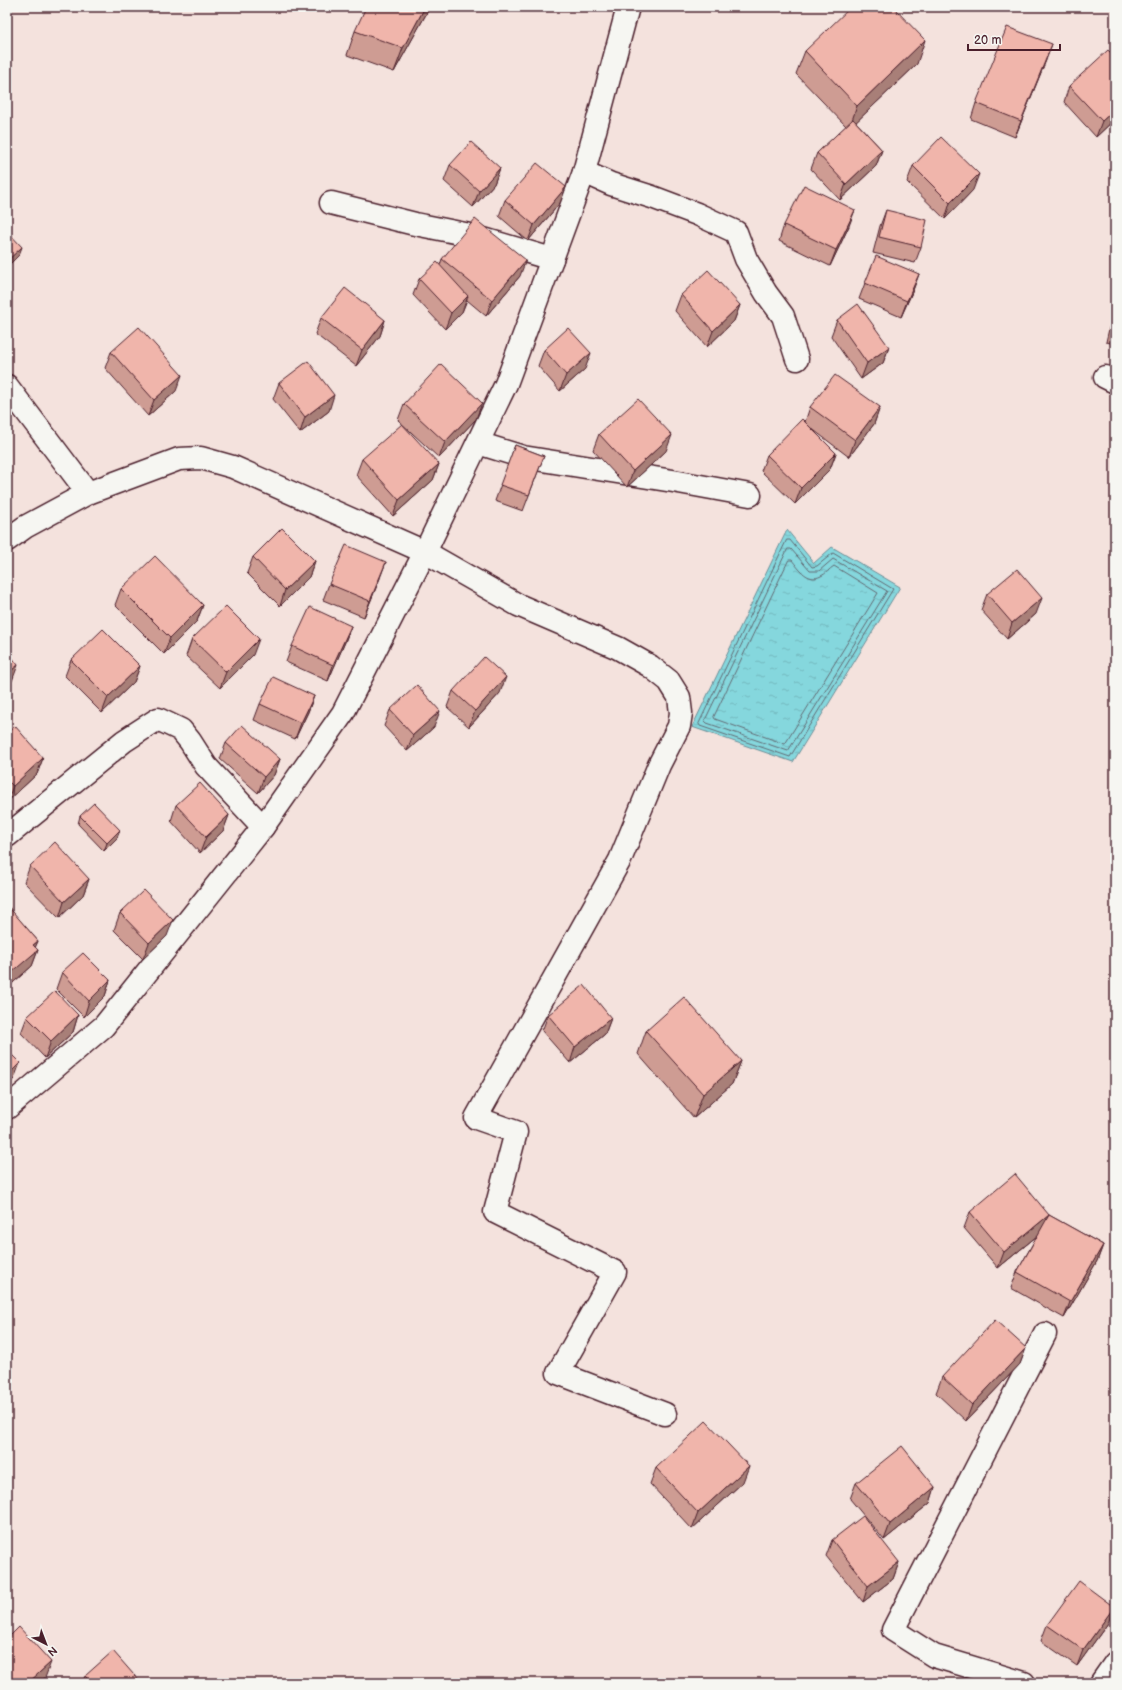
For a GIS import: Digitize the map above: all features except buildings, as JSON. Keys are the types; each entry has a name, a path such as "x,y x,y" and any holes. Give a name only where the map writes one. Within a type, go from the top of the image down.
{"street":[{"path":"7,1108 104,1026 262,828 343,713 425,552 506,384 584,172 628,7"},
{"path":"584,172 611,184 652,197 696,214 736,232 746,259 766,293 783,316 797,359"},
{"path":"331,203 415,224 470,235 552,260"},
{"path":"7,386 88,493"},
{"path":"478,443 523,457 750,495"},
{"path":"7,540 25,527 88,493 178,459 201,458 234,467 425,552 518,605 618,648 650,666 669,681 679,697 681,713 679,726 659,765 620,860 476,1118 516,1132 495,1212 615,1272 558,1374 665,1414"},
{"path":"7,836 124,741 158,719 181,730 206,766 262,828"},
{"path":"1024,1683 934,1656 893,1630 1045,1334"},
{"path":"1101,1683 1115,1663"}],"water":[{"path":"787,530 814,563 832,547 900,587 793,762 692,727"}]}
